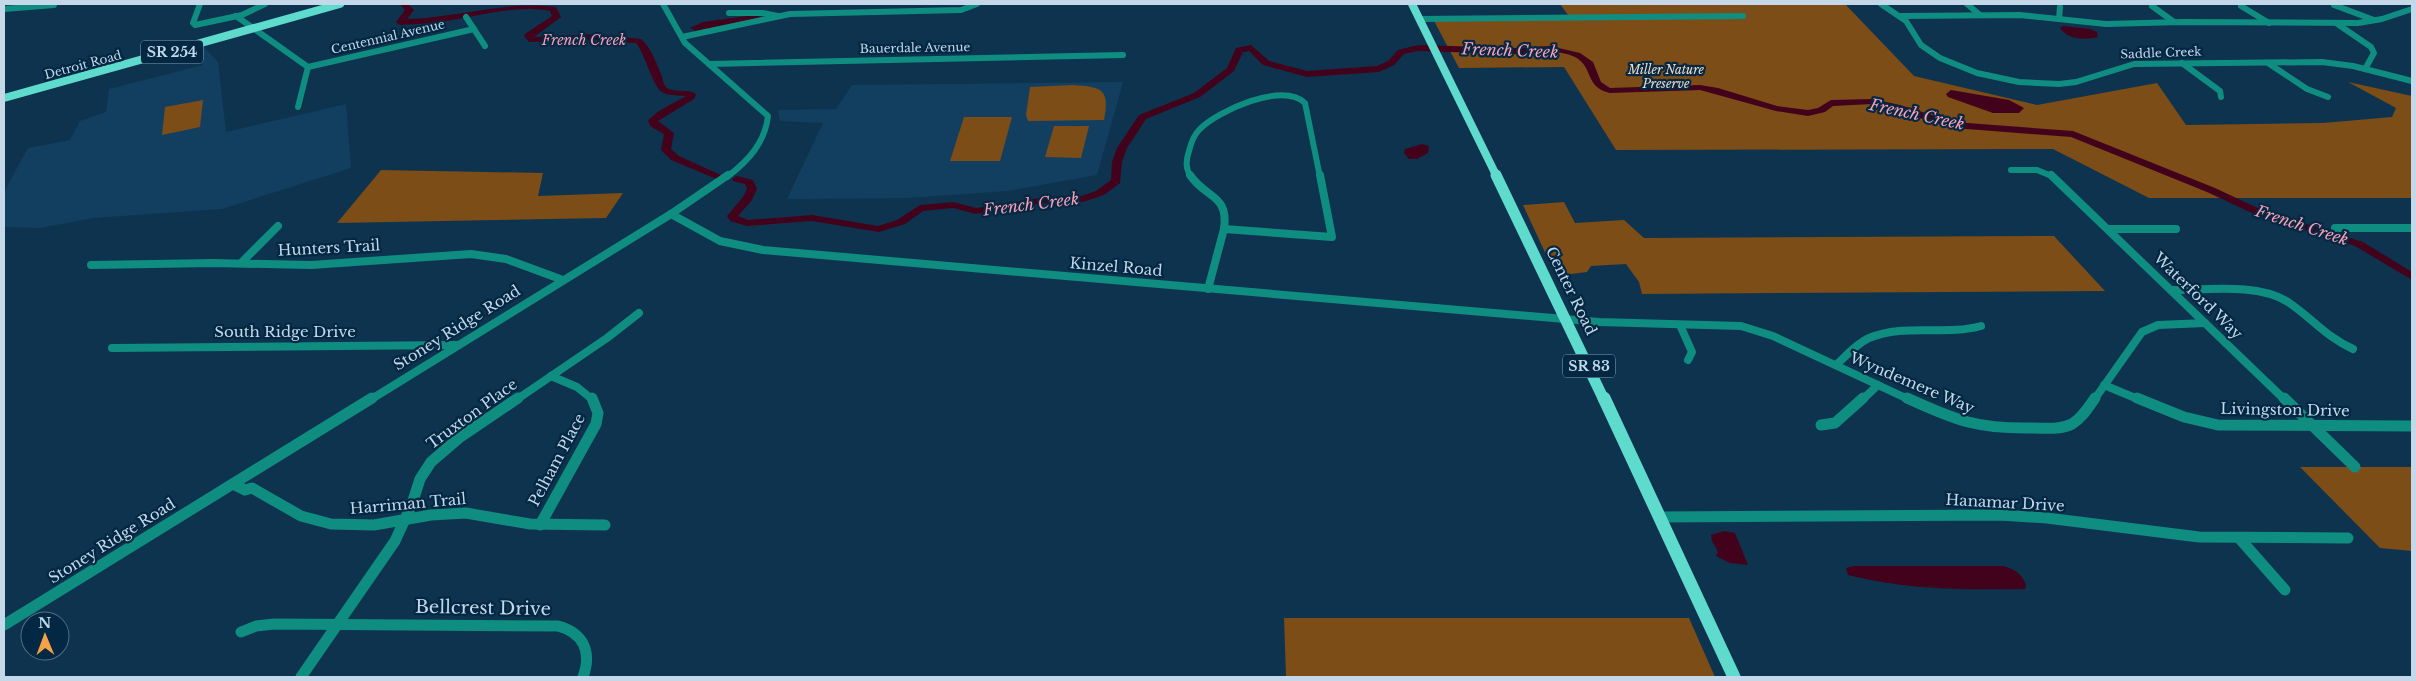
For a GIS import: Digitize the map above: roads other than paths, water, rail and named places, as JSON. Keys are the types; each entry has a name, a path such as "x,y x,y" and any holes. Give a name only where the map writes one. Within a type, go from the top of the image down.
{"main road":[{"name":"Detroit Road","path":"4,98 340,4"},
{"name":"Center Road","path":"1412,4 1567,320 1734,677"}],"street":[{"path":"4,9 54,4"},
{"path":"200,4 192,23 195,25 236,16 265,4"},
{"name":"Stoney Ridge Road","path":"4,625 671,214 737,168 754,151 768,127 768,116 709,64 682,37 663,4"},
{"name":"Saddle Creek","path":"1881,4 1910,25 1915,40 1933,55 1966,70 2005,80 2040,84 2066,83 2086,79 2124,64 2327,63 2365,69 2412,81"},
{"path":"1968,4 1980,15"},
{"path":"2334,5 2376,21"},
{"path":"682,37 794,14 958,10 975,6"},
{"path":"2152,6 2174,22"},
{"path":"2242,6 2269,23"},
{"path":"2059,19 2060,7"},
{"path":"4,17 13,8"},
{"path":"1899,16 2029,15 2106,24 2174,22 2335,23 2376,21 2412,8"},
{"path":"729,13 762,13 780,16"},
{"path":"236,16 308,67 298,107"},
{"path":"1419,19 1743,16"},
{"path":"466,17 485,46"},
{"path":"2335,23 2372,47 2374,53 2365,69"},
{"name":"Centennial Avenue","path":"308,67 474,29"},
{"name":"Bauerdale Avenue","path":"709,64 1123,55"},
{"path":"2182,63 2220,91 2221,97"},
{"path":"2268,63 2307,89 2328,97"},
{"path":"1208,288 1226,217 1225,208 1217,198 1194,181 1187,171 1186,164 1193,139 1204,125 1248,102 1266,97 1288,95 1303,100 1332,237 1224,229"},
{"name":"Waterford Way","path":"2011,170 2034,170 2051,175 2354,467"},
{"name":"Kinzel Road","path":"671,214 720,241 755,249 1567,320"},
{"path":"241,263 278,226"},
{"path":"2335,228 2412,228"},
{"path":"2108,229 2176,229"},
{"name":"Hunters Trail","path":"91,264 241,263 311,265 472,254 506,259 563,280"},
{"path":"2172,290 2249,290 2269,293 2288,302 2335,341 2353,349"},
{"name":"Truxton Place","path":"301,677 395,541 423,473 436,456 459,438 611,335 639,313"},
{"name":"Wyndemere Way","path":"1567,320 1680,325 1730,325 1752,329 1956,420 1975,426 2000,428 2046,428 2071,424 2082,415 2140,334 2147,328 2167,323 2205,323"},
{"path":"1680,325 1692,352 1688,360"},
{"path":"1836,366 1864,341 1873,336 1894,333 1969,331 1981,326"},
{"name":"South Ridge Drive","path":"112,348 458,345"},
{"name":"Pelham Place","path":"540,524 596,424 598,413 596,403 587,392 551,376"},
{"path":"1820,424 1835,423 1878,384"},
{"name":"Livingston Drive","path":"2104,385 2205,423 2230,427 2412,426"},
{"name":"Harriman Trail","path":"243,478 254,485 252,488"},
{"name":"Harriman Trail","path":"233,484 245,490 252,488 301,516 325,523 360,526 432,515 466,513 540,524 605,525"},
{"name":"Hanamar Drive","path":"1660,517 2000,515 2063,520 2181,536 2240,539 2348,538"},
{"path":"2240,539 2285,590"},
{"path":"241,632 256,626 274,624 338,624"},
{"name":"Bellcrest Drive","path":"338,624 563,627 577,634 587,647 588,664 583,677"}],"waterway":[{"name":"French Creek","path":"404,4 410,10 400,22 443,19 517,6 529,6 553,9 557,17 528,36 532,40 597,37 638,41 641,43 656,72 661,87 666,91 691,94 691,97 653,120 653,124 669,133 666,150 675,158 718,176"},
{"name":"French Creek","path":"737,179 749,182 752,189 748,198 732,216 734,219 747,223 812,218 879,229 901,222 920,208 953,205 976,211 1046,200 1083,199 1100,193 1116,181 1117,162 1122,148 1142,117 1197,95 1231,69 1239,50 1251,48 1266,63 1307,74 1379,69 1391,63 1401,52 1418,48 1517,51 1550,49 1577,55 1590,64 1597,84 1610,91 1700,87 1727,93 1758,104 1793,112 1808,113 1821,110 1831,103 1872,101 1954,125 1984,129 2073,134 2211,190 2258,212 2359,244 2412,277"}],"park label":[{"name":"Miller Nature Preserve","path":"1666,77"}]}
